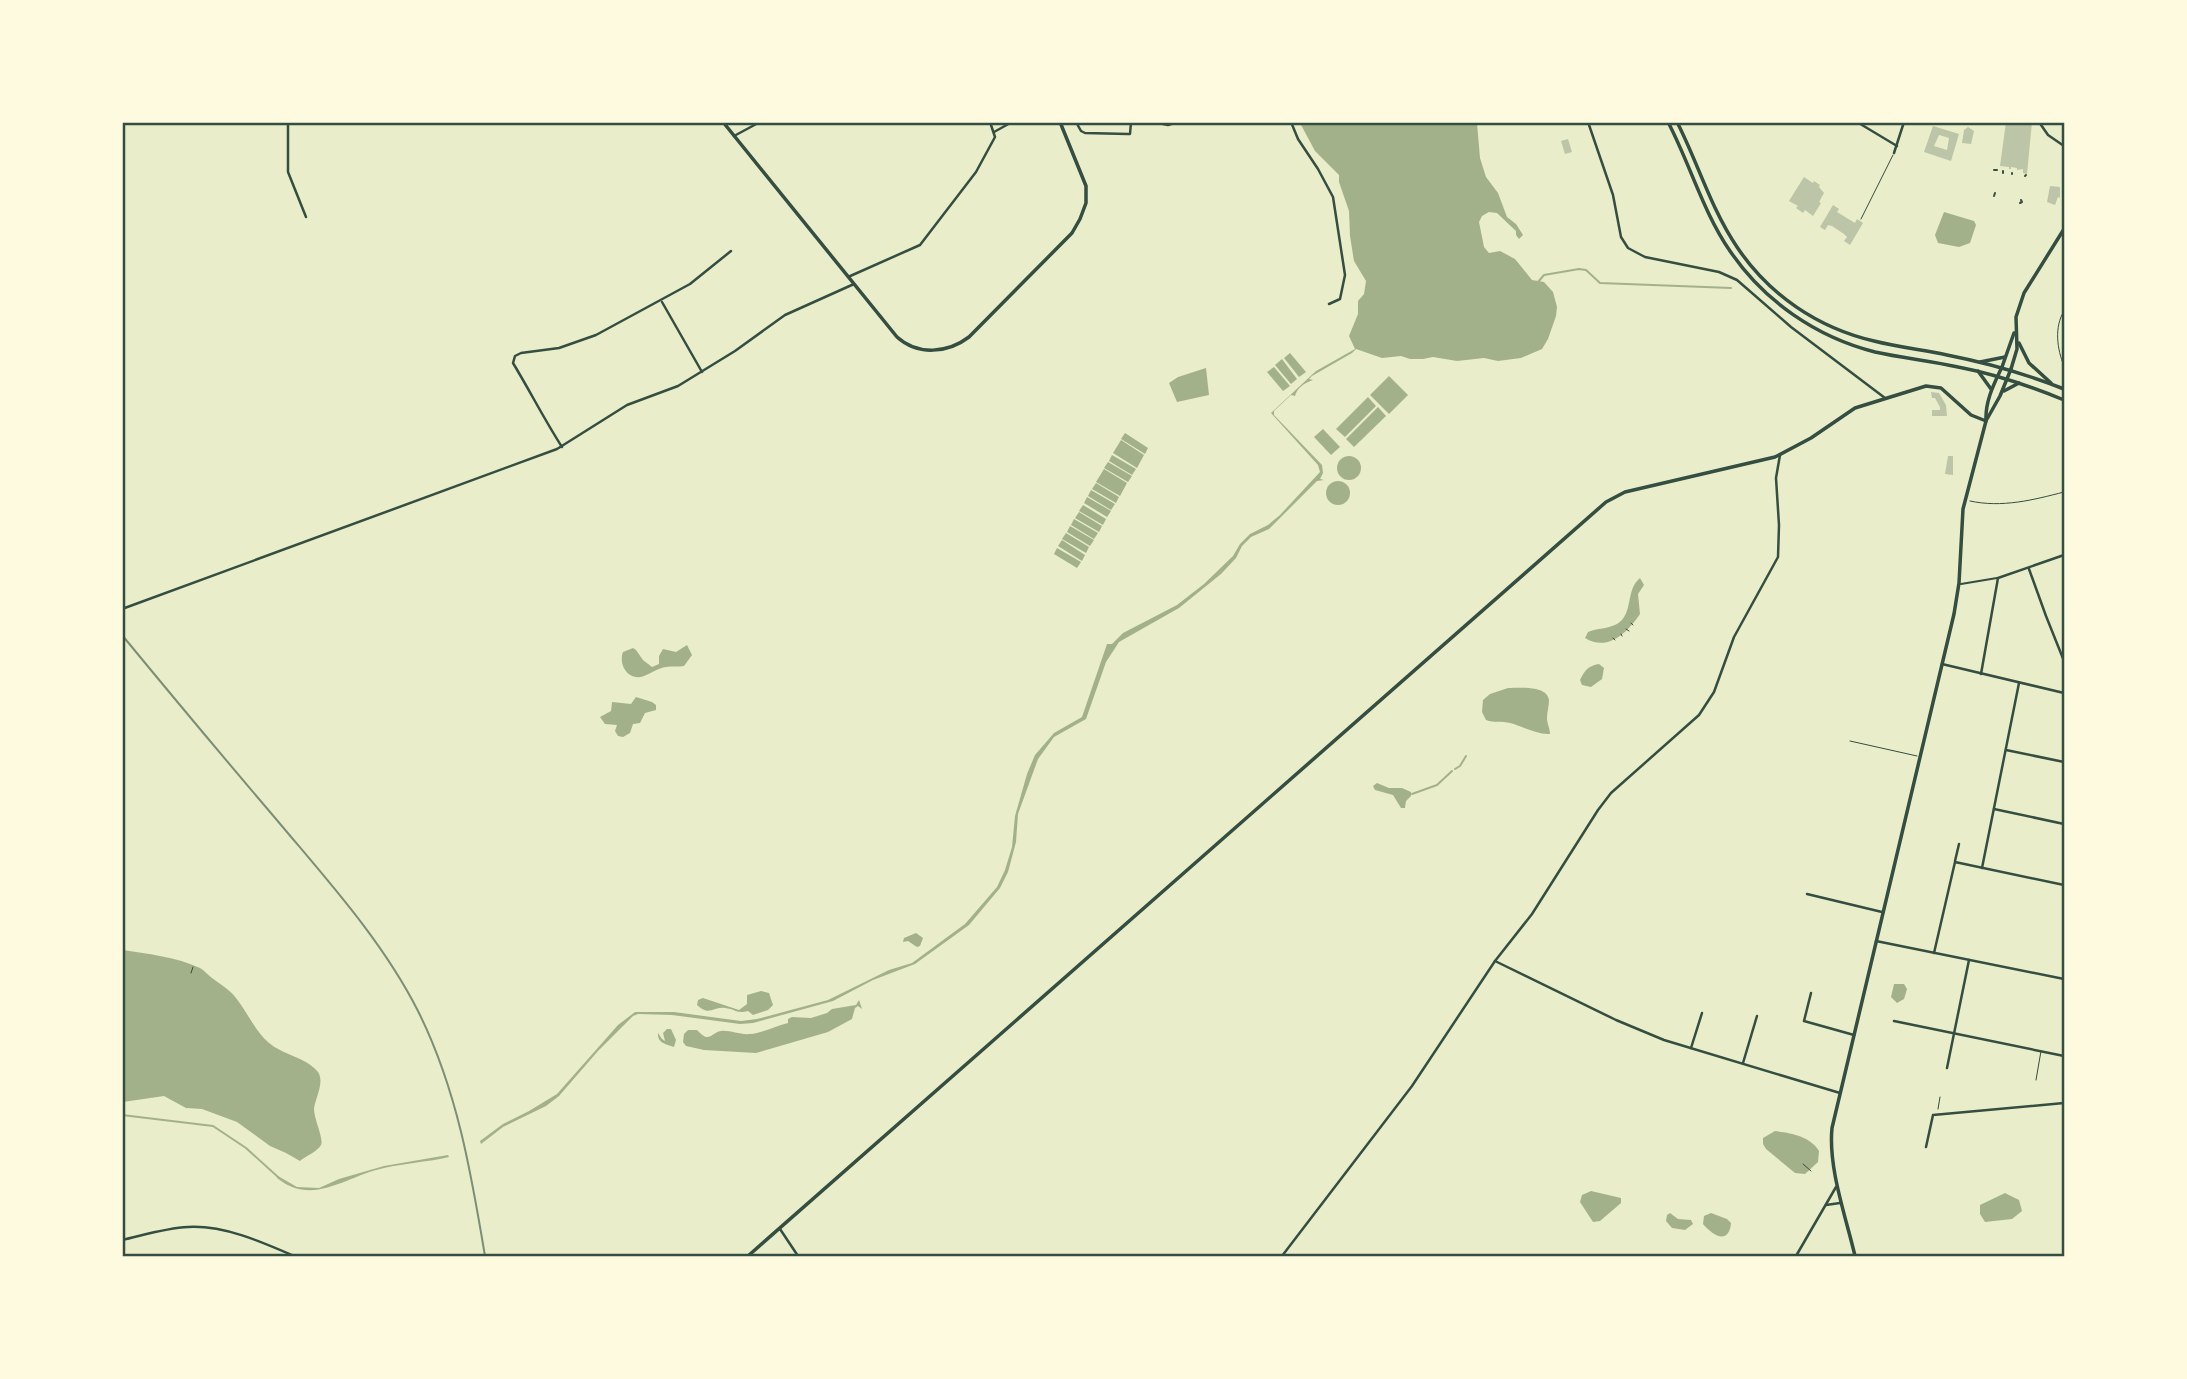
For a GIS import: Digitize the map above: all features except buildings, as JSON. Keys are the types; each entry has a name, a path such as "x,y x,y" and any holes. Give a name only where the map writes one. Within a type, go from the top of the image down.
{"street":[{"path":"288,122 288,172 306,217"},
{"path":"723,122 897,337 906,344 929,350 941,350 957,345 970,337 1072,233 1086,203 1086,186 1060,122"},
{"path":"734,136 760,122"},
{"path":"848,277 920,245 976,172 995,137 990,122"},
{"path":"994,132 1012,122"},
{"path":"1076,122 1085,133 1128,134 1131,122"},
{"path":"1153,122 1168,125 1178,122"},
{"path":"1291,122 1298,139 1333,197 1345,281 1340,299 1329,304"},
{"path":"1588,122 1610,184 1621,237 1628,248 1645,257 1719,272 1737,280 1791,327 1885,398"},
{"path":"1668,122 1717,230 1731,253 1751,279 1799,319 1829,335 1863,348 1998,376 2064,400"},
{"path":"1677,122 1722,223 1737,248 1774,290 1804,312 1831,327 1866,339 2011,369 2064,389"},
{"path":"1857,122 1897,146"},
{"path":"1894,153 1904,122"},
{"path":"1943,122 1953,122"},
{"path":"2039,122 2048,135 2064,146"},
{"path":"1986,421 1985,412 1991,389 2015,331 2016,317 2028,286 2064,229"},
{"path":"562,447 538,411 537,402 513,363 515,356 579,342 690,284 732,251"},
{"path":"122,609 562,447 627,405 666,392 702,372 785,315 854,284"},
{"path":"661,301 702,372"},
{"path":"2015,331 2029,363 2052,384"},
{"path":"1855,1256 1832,1156 1831,1138 1957,594 1965,500 1986,421 2002,392 2018,341"},
{"path":"1980,362 2005,357"},
{"path":"1978,371 1991,389"},
{"path":"2002,392 2019,383"},
{"path":"748,1256 1606,502 1625,492 1780,455 1811,438 1847,412 1926,386 1941,388 1971,415 1986,421"},
{"path":"1282,1256 1412,1086 1494,961 1532,914 1589,822 1611,793 1699,715 1714,692 1734,637 1777,556 1779,525 1776,478 1780,455"},
{"path":"1962,583 1998,578 2064,555"},
{"path":"2029,569 2064,661"},
{"path":"1981,674 1998,578"},
{"path":"1942,664 2064,693"},
{"path":"1982,868 2019,683"},
{"path":"2006,750 2064,762"},
{"path":"1994,809 2064,824"},
{"path":"1934,953 1959,844"},
{"path":"1955,862 2064,885"},
{"path":"1807,894 1883,912"},
{"path":"1876,941 2064,979"},
{"path":"1947,1068 1969,960"},
{"path":"1494,961 1664,1040 1840,1093"},
{"path":"1811,993 1804,1021 1854,1035"},
{"path":"1691,1048 1702,1013"},
{"path":"1743,1063 1757,1016"},
{"path":"1894,1021 2064,1056"},
{"path":"1926,1147 1933,1115 2064,1103"},
{"path":"1796,1256 1838,1185"},
{"path":"1826,1205 1842,1202"},
{"path":"122,1240 180,1228 201,1227 262,1242 294,1256"},
{"path":"780,1229 798,1256"}],"lane":[{"path":"1861,219 1894,153"},
{"path":"1850,741 1920,757"},
{"path":"2036,1080 2041,1051"}],"path":[{"path":"2064,311 2058,323 2058,343 2064,366"},
{"path":"1965,500 1995,504 2064,492"},
{"path":"191,973 192,967"},
{"path":"1937,1115 1940,1097"},
{"path":"1803,1164 1811,1171"}],"shaded area":[{"path":"1300,123 1477,123 1480,158 1486,177 1498,193 1507,217 1523,235 1519,239 1516,231 1497,213 1489,212 1482,216 1479,222 1484,247 1489,253 1500,251 1515,259 1532,280 1544,282 1553,292 1557,307 1556,316 1542,349 1521,358 1457,361 1433,357 1382,358 1356,349 1312,376 1309,379 1313,380 1301,386 1295,396 1291,395 1274,411 1274,415 1322,465 1323,473 1320,479 1324,480 1317,481 1269,529 1251,537 1221,574 1179,608 1119,642 1106,662 1086,719 1054,737 1038,759 1018,814 1016,842 1008,872 1000,888 969,925 915,964 873,980 833,1001 753,1023 740,1024 672,1015 633,1016 559,1096 546,1106 503,1127 481,1144 480,1141 503,1124 557,1094 618,1025 635,1012 674,1012 741,1021 828,1000 889,970 912,963 965,924 997,887 1012,847 1015,816 1035,755 1054,733 1082,717 1107,644 1112,644 1123,633 1177,605 1204,584 1233,556 1250,534 1280,515 1320,472 1318,465 1271,413 1316,371 1355,349 1349,336 1358,314 1358,301 1364,294 1366,281 1354,261 1349,211 1339,175 1315,151"},
{"path":"1944,212 1974,221 1976,225 1970,243 1959,247 1938,243 1935,235"},
{"path":"1290,353 1306,372 1299,377 1284,358"},
{"path":"1282,359 1297,379 1291,384 1275,365"},
{"path":"1274,367 1290,386 1283,391 1267,372"},
{"path":"1206,368 1209,395 1177,402 1169,383 1178,377"},
{"path":"1389,376 1408,395 1389,414 1370,395"},
{"path":"1368,397 1376,406 1345,437 1336,429"},
{"path":"1378,407 1386,416 1354,447 1346,439"},
{"path":"1323,429 1340,447 1331,455 1314,437"},
{"path":"1125,433 1148,448 1145,454 1121,439"},
{"path":"1121,440 1144,455 1137,468 1113,453"},
{"path":"1112,455 1136,469 1132,475 1109,461"},
{"path":"1349,456 1360,463 1361,468 1354,479 1349,480 1338,473 1337,468 1344,457"},
{"path":"1108,462 1132,476 1128,482 1104,468"},
{"path":"1104,469 1127,483 1120,496 1096,482"},
{"path":"1338,481 1349,488 1350,493 1343,504 1338,505 1327,498 1326,493 1333,482"},
{"path":"1096,483 1119,497 1116,503 1092,489"},
{"path":"1091,490 1115,504 1111,510 1088,496"},
{"path":"1087,497 1111,511 1107,517 1084,503"},
{"path":"1083,505 1106,519 1103,525 1079,511"},
{"path":"1079,512 1102,526 1099,532 1075,518"},
{"path":"1074,519 1098,533 1094,539 1071,525"},
{"path":"1070,526 1094,540 1090,546 1067,532"},
{"path":"1066,533 1089,547 1086,553 1062,539"},
{"path":"1062,540 1085,555 1082,561 1058,546"},
{"path":"1057,548 1081,562 1077,568 1054,554"},
{"path":"1640,578 1644,585 1638,594 1640,614 1629,628 1609,642 1593,642 1585,638 1588,632 1614,626 1622,620 1632,589"},
{"path":"687,645 692,655 684,666 663,668 639,677 629,674 623,667 623,652 633,648 652,667 659,664 663,649 676,652"},
{"path":"1599,664 1604,668 1602,679 1591,687 1582,685 1580,680 1585,671"},
{"path":"1508,688 1532,688 1547,695 1550,734 1510,723 1486,720 1482,712 1483,700 1490,694"},
{"path":"636,697 652,702 656,705 656,710 645,713 640,723 633,724 630,733 623,737 618,736 615,731 617,725 605,724 600,717 611,711 612,702 631,704"},
{"path":"1377,783 1411,792 1405,808 1401,808 1393,795 1375,790 1373,786"},
{"path":"916,933 923,938 920,946 908,941 903,942 904,938"},
{"path":"123,950 172,959 202,969 233,995 268,1042 301,1059 318,1072 320,1081 314,1109 322,1142 315,1151 300,1161 270,1146 237,1122 202,1109 186,1108 164,1096 123,1102"},
{"path":"1894,984 1904,984 1907,989 1904,999 1897,1003 1891,997"},
{"path":"761,991 769,993 773,1005 768,1010 753,1015 748,1011 738,1012 725,1008 708,1011 697,1005 698,1000 703,998 739,1010 747,1004 747,995"},
{"path":"859,1000 862,1009 858,1006 855,1008 852,1019 828,1032 756,1053 704,1050 686,1046 683,1042 684,1034 688,1030 697,1030 707,1037 721,1031 755,1033 788,1023 788,1019 792,1017 811,1018 832,1009 856,1005"},
{"path":"671,1029 676,1040 674,1047 659,1039 658,1033 665,1041 663,1033"},
{"path":"1775,1131 1794,1134 1811,1142 1819,1151 1818,1162 1805,1174 1795,1173 1763,1144 1763,1138"},
{"path":"448,1155 449,1157 441,1159 384,1168 317,1190 290,1186 277,1178 278,1176 297,1187 319,1188 339,1179 384,1166"},
{"path":"1591,1191 1621,1198 1621,1203 1600,1221 1593,1222 1580,1202 1582,1195"},
{"path":"2005,1193 2019,1200 2022,1211 2012,1219 1985,1222 1980,1214 1980,1205"},
{"path":"1670,1213 1678,1219 1691,1220 1693,1224 1685,1230 1672,1228 1666,1221"},
{"path":"1711,1213 1731,1223 1730,1230 1724,1236 1716,1235 1703,1224 1704,1216"}],"waterway":[{"path":"1538,282 1544,275 1579,269 1586,270 1600,283 1731,288"},
{"path":"1455,769 1466,756"},
{"path":"1412,794 1437,785 1452,771"},
{"path":"122,1115 213,1126 246,1148 278,1177"}],"railway":[{"path":"122,635 334,888 371,935 404,985 432,1040 453,1101 468,1162 485,1256"}]}
